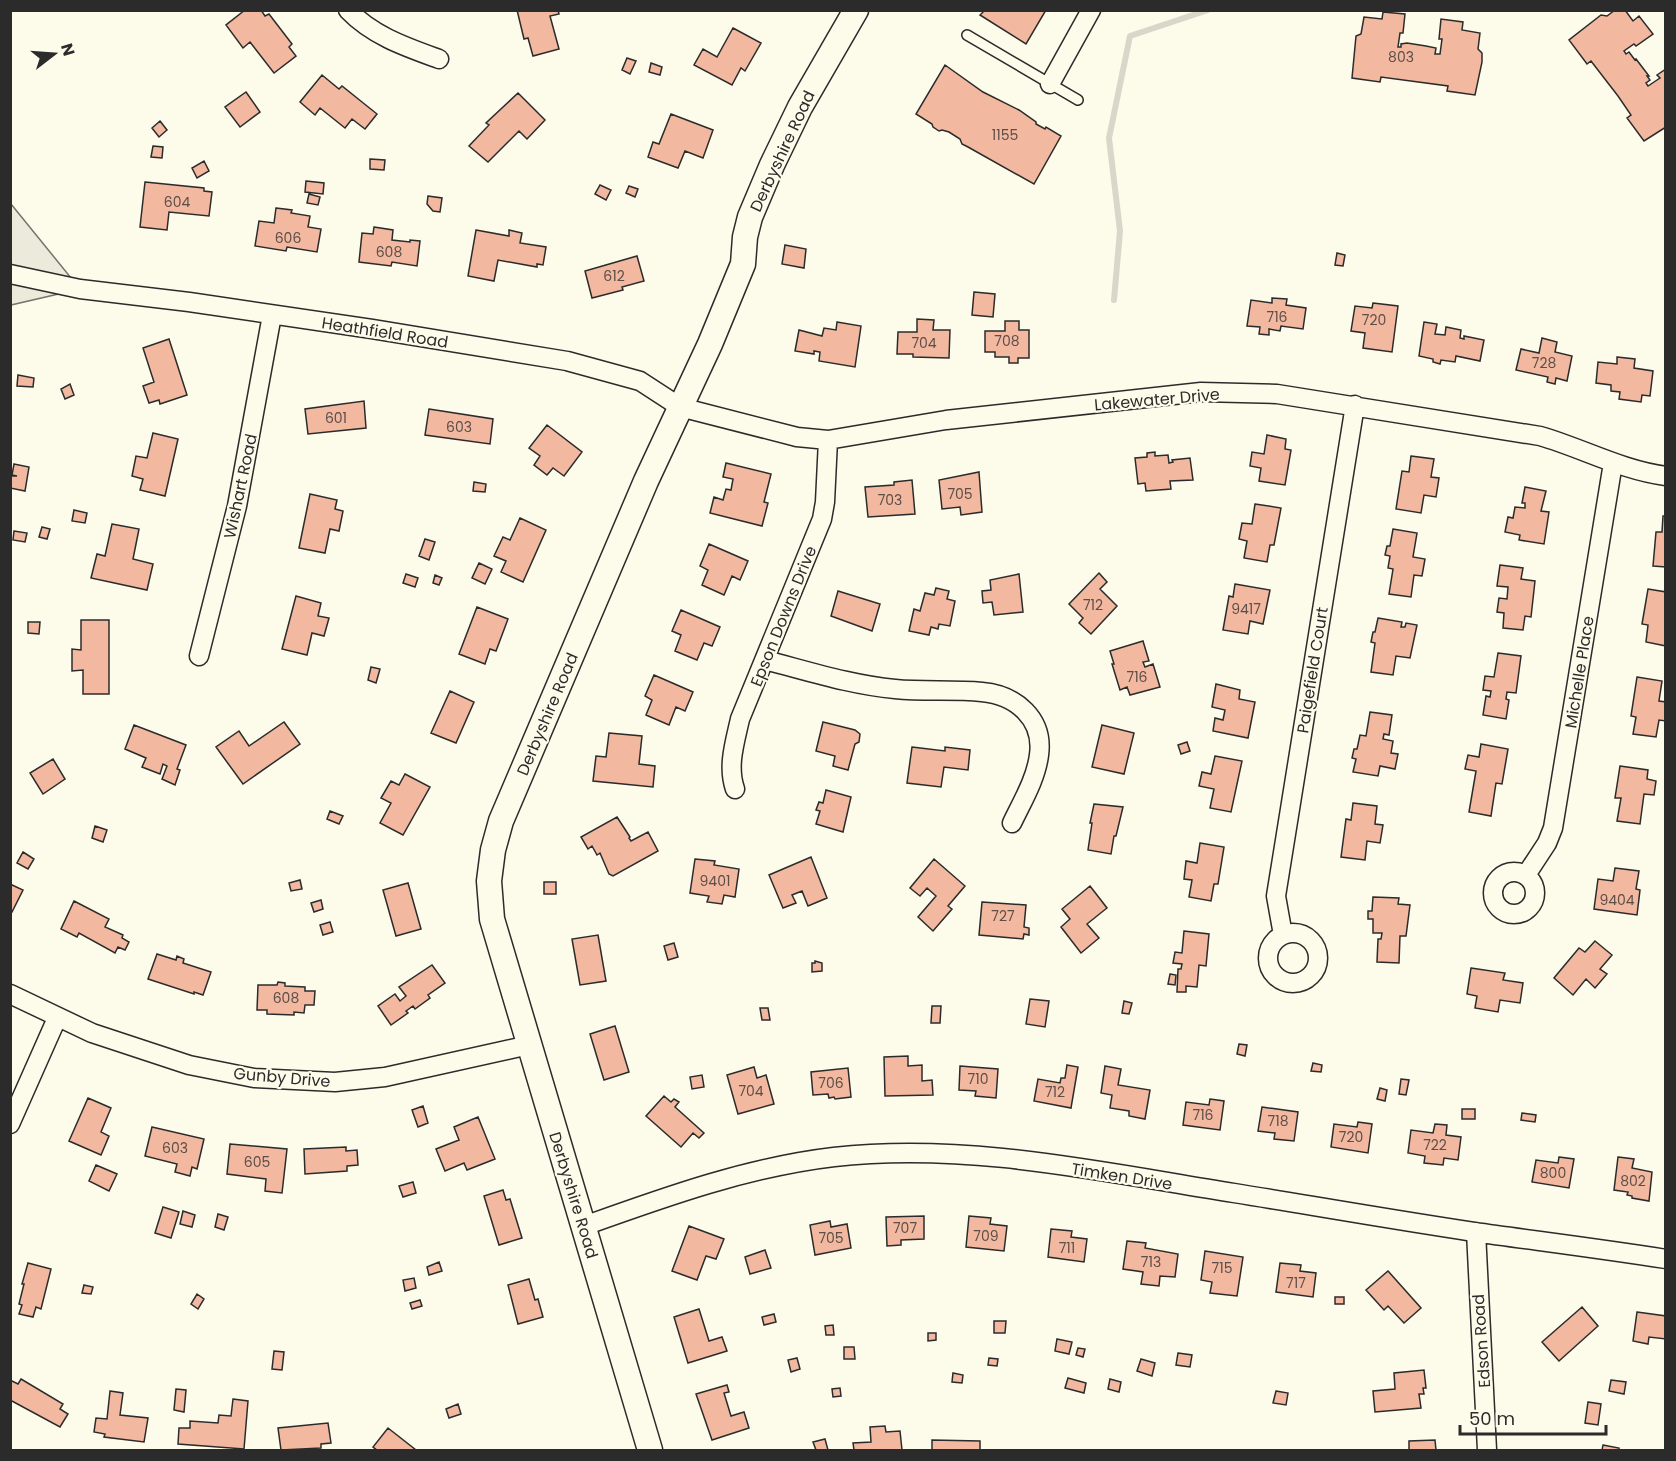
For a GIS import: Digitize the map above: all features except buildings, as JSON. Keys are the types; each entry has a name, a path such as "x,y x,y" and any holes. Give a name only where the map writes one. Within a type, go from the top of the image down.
{"street":[{"path":"348,10 368,27 392,42 439,59"},
{"name":"Derbyshire Road","path":"650,1450 492,919 489,881 493,849 501,821 561,678 646,481 710,344 743,264 750,217 772,165 800,107 856,10"},
{"path":"1050,84 1091,10"},
{"name":"Heathfield Road","path":"10,274 80,289 272,315 567,361 640,381 680,407"},
{"name":"Wishart Road","path":"200,656 208,614 237,506 272,315"},
{"name":"Lakewater Drive","path":"680,407 797,437 828,440 946,420 1201,392 1277,394 1540,436 1613,463 1665,476"},
{"name":"Paigefield Court","path":"1283,935 1276,896 1355,405"},
{"name":"Epson Downs Drive","path":"735,789 730,771 740,718 822,519 828,440"},
{"name":"Michelle Place","path":"1526,875 1547,843 1553,828 1613,463"},
{"path":"765,660 864,685 920,691 983,692 1016,702 1034,720 1039,754 1026,795 1012,823"},
{"name":"Gunby Drive","path":"10,994 92,1033 189,1065 254,1078 335,1082 385,1077 529,1045"},
{"path":"10,1124 57,1018"},
{"name":"Timken Drive","path":"584,1226 666,1197 752,1173 833,1158 902,1154 969,1155 1009,1159 1665,1259"},
{"name":"Edson Road","path":"1476,1232 1487,1450"}],"lane":[{"path":"967,35 1078,100"}],"shaded area":[{"path":"11,204 80,289 11,305"}],"waterway":[{"path":"1114,300 1120,231 1109,138 1130,36 1208,10"}]}
